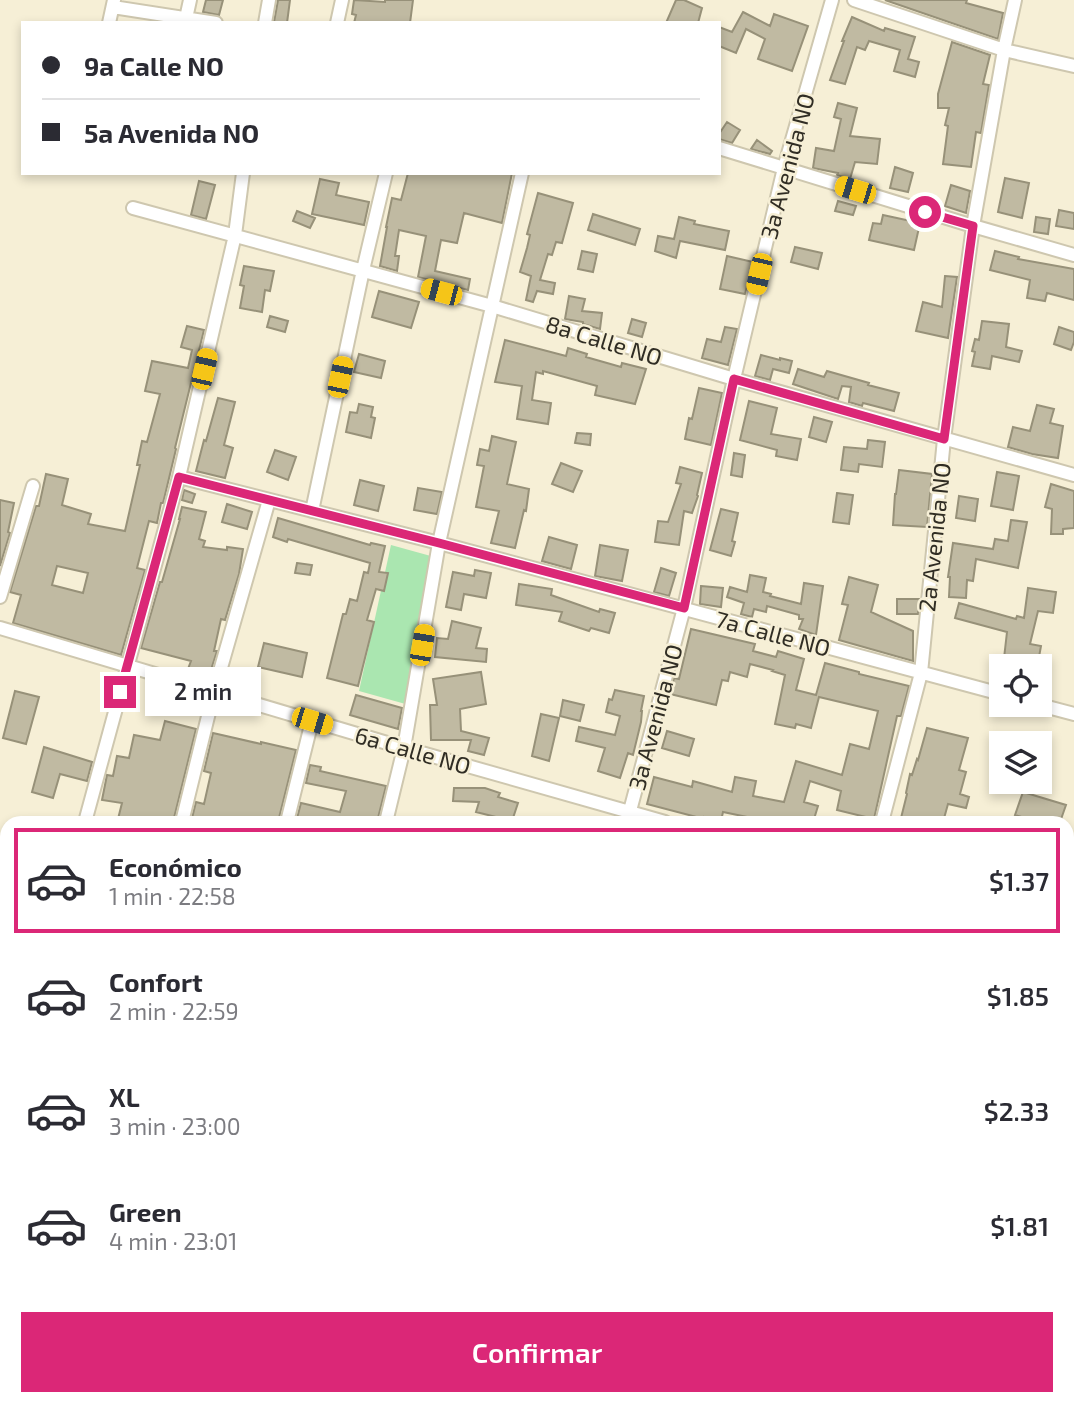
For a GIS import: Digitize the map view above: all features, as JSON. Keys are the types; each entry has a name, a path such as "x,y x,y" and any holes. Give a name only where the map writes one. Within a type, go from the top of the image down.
{"street":[{"path":"109,21 113,3 186,20 190,0"},
{"path":"265,21 269,0"},
{"path":"337,21 342,0"},
{"name":"3a Avenida NO","path":"629,816 684,608 784,168 832,0"},
{"path":"854,0 1004,50 1074,66"},
{"name":"2a Avenida NO","path":"883,816 921,673 944,439 973,226 1015,0"},
{"path":"721,149 1074,255"},
{"path":"87,816 179,477 235,235 243,175"},
{"path":"312,512 386,175"},
{"path":"387,816 404,748 439,543 522,175"},
{"name":"8a Calle NO","path":"133,208 492,306 734,379 1074,475"},
{"name":"7a Calle NO","path":"179,477 439,543 989,691"},
{"path":"0,597 33,486"},
{"path":"183,816 214,692 269,500"},
{"name":"6a Calle NO","path":"0,628 622,816"},
{"path":"1052,708 1074,714"},
{"path":"288,816 312,721"}],"green space":[{"path":"391,545 438,558 409,705 359,691"}],"building":[{"path":"206,0 223,0 219,15 203,12"},
{"path":"278,0 290,0 287,21 274,21"},
{"path":"354,0 413,0 410,21 354,21 356,15 352,14"},
{"path":"676,0 684,0 702,8 699,21 667,21"},
{"path":"885,0 967,0 966,3 1003,13 998,39"},
{"path":"743,12 770,26 774,14 808,26 792,71 758,59 765,39 746,29 736,53 721,47 721,28 732,32"},
{"path":"852,17 884,31 885,28 915,37 908,59 919,62 915,77 894,71 900,50 869,41 865,50 857,47 845,84 830,80"},
{"path":"952,42 990,55 983,84 989,85 981,133 976,132 971,167 943,164 948,126 945,125 949,108 938,108 938,94"},
{"path":"838,103 857,108 850,136 880,139 877,164 855,162 850,179 837,175 838,173 813,168 816,148 834,151 841,119 834,117"},
{"path":"727,122 740,130 732,143 721,140 721,131"},
{"path":"757,140 772,151 770,154 751,149"},
{"path":"895,167 913,173 908,192 890,188"},
{"path":"407,175 512,175 502,223 464,213 457,243 441,240 435,271 470,279 468,290 418,277 426,236 399,230 395,256 399,256 397,271 380,266 392,198 401,200"},
{"path":"1005,178 1029,183 1022,218 998,212"},
{"path":"320,179 339,183 336,195 369,202 364,225 312,214"},
{"path":"199,181 215,185 206,219 191,215"},
{"path":"951,185 970,191 966,213 945,206"},
{"path":"538,193 573,203 562,243 556,242 552,255 548,254 540,280 555,283 553,294 537,291 533,302 526,300 531,276 520,272"},
{"path":"838,201 856,206 853,215 835,211"},
{"path":"1059,210 1074,213 1074,229 1056,226"},
{"path":"297,211 315,218 310,228 293,221"},
{"path":"593,214 640,229 635,245 588,230"},
{"path":"883,215 920,223 914,250 869,240 873,223 881,224"},
{"path":"679,217 695,221 694,224 729,231 725,250 680,241 676,258 655,251 658,236 674,239"},
{"path":"1036,217 1050,219 1048,234 1034,232"},
{"path":"795,247 822,253 818,269 791,262"},
{"path":"582,251 597,254 593,272 578,269"},
{"path":"995,251 1019,257 1018,259 1074,269 1074,300 1047,293 1045,301 1027,298 1030,280 990,270"},
{"path":"727,256 753,262 745,294 720,289"},
{"path":"244,266 274,271 270,291 265,290 262,312 240,308 244,286 240,285"},
{"path":"945,276 957,277 948,338 916,331 923,302 942,307"},
{"path":"379,291 419,302 411,328 372,317"},
{"path":"569,296 585,299 582,311 602,313 600,329 565,319"},
{"path":"270,316 288,321 285,332 267,327"},
{"path":"632,319 646,323 642,337 628,333"},
{"path":"982,321 1009,324 1006,347 1022,351 1019,362 992,356 990,369 972,366 975,352 972,351 975,339 979,340"},
{"path":"187,326 204,330 163,503 157,523 149,521 137,568 145,570 121,655 13,623 21,595 10,592 36,506 39,506 46,474 68,479 62,505 91,514 88,524 125,531 140,465 137,465 142,441 147,442 160,394 145,391 152,361 188,368 192,350 181,347","holes":["57,566 88,573 83,593 52,585"]},
{"path":"725,327 737,329 728,365 702,358 707,339 721,342"},
{"path":"1059,327 1074,332 1071,350 1054,344"},
{"path":"505,340 566,356 568,348 587,354 586,357 621,367 622,363 646,369 635,404 595,395 597,386 543,371 543,374 536,372 532,400 551,403 548,424 517,419 522,386 495,382"},
{"path":"359,354 385,361 381,378 354,372"},
{"path":"761,355 792,361 789,373 773,369 770,380 755,376"},
{"path":"798,369 824,377 827,371 899,393 894,411 849,402 851,387 842,386 838,399 793,384"},
{"path":"699,388 722,393 711,445 685,439"},
{"path":"218,398 235,402 224,445 233,448 225,478 196,471"},
{"path":"749,401 777,408 771,434 801,439 797,460 776,456 777,450 740,440"},
{"path":"359,404 373,407 371,417 375,418 371,438 346,432 350,412 357,413"},
{"path":"1037,405 1054,409 1050,423 1063,426 1058,458 1008,447 1013,427 1030,431"},
{"path":"814,417 832,422 826,442 809,437"},
{"path":"577,433 591,434 590,445 575,443"},
{"path":"492,436 516,442 507,484 529,489 526,511 524,510 515,548 491,543 499,511 476,507 484,466 477,465 480,449 489,451"},
{"path":"868,440 885,442 882,467 859,464 858,472 841,470 844,447 867,449"},
{"path":"275,450 296,457 288,480 267,472"},
{"path":"734,453 745,455 742,477 731,475"},
{"path":"561,463 582,471 573,492 552,484"},
{"path":"680,467 702,473 698,496 692,513 684,511 679,545 655,542 658,521 668,522 681,484 676,483"},
{"path":"899,470 932,474 927,527 893,525"},
{"path":"997,472 1019,476 1013,510 991,506"},
{"path":"360,480 384,486 378,511 354,505"},
{"path":"1051,484 1074,491 1074,528 1063,529 1063,534 1051,534 1052,509 1045,507"},
{"path":"418,488 442,492 437,514 414,510"},
{"path":"184,490 195,494 192,503 182,500"},
{"path":"837,493 853,495 849,524 833,522"},
{"path":"959,496 978,499 975,521 956,518"},
{"path":"0,500 14,503 8,532 10,533 0,566"},
{"path":"227,504 252,512 247,529 222,522"},
{"path":"182,507 206,512 199,539 205,541 203,547 243,549 239,574 225,620 221,619 214,651 217,651 209,676 188,669 191,661 141,648"},
{"path":"721,509 738,513 731,556 710,550"},
{"path":"278,518 370,545 385,546 379,572 388,573 384,591 376,589 367,620 374,622 358,686 327,678 343,614 346,614 350,599 357,601 364,572 368,573 370,563 273,537"},
{"path":"1011,520 1027,522 1018,568 976,559 973,581 967,580 966,598 949,597 948,577 953,543 993,549 995,539 1008,541"},
{"path":"549,537 577,545 571,569 542,561"},
{"path":"600,545 628,550 622,581 595,576"},
{"path":"297,563 312,565 310,575 295,573"},
{"path":"661,568 676,573 669,596 654,592"},
{"path":"475,570 491,573 486,598 464,594 461,610 446,607 453,572 474,576"},
{"path":"750,575 766,578 763,592 771,594 770,596 801,604 804,583 823,586 816,635 799,629 803,619 799,619 799,615 767,606 766,612 754,609 752,617 741,614 744,603 727,597 730,587 747,592"},
{"path":"849,577 878,585 871,612 913,631 913,661 839,640 848,605 842,604"},
{"path":"519,584 552,589 551,595 599,612 600,609 615,613 609,633 591,628 589,631 559,621 562,612 516,605"},
{"path":"701,586 723,588 721,607 700,604"},
{"path":"1028,588 1056,592 1053,613 1038,611 1030,644 1041,646 1040,654 1004,654 1007,632 955,618 959,603 1016,619 1017,616 1024,618"},
{"path":"897,599 919,599 918,614 897,614"},
{"path":"452,621 481,628 476,648 487,649 486,662 435,657 437,638 448,639"},
{"path":"691,629 755,644 753,651 776,657 778,651 804,659 796,690 816,695 825,663 909,686 901,716 897,716 875,816 837,810 841,791 810,781 804,802 818,806 815,816 742,816 723,812 722,816 693,816 647,804 654,777 692,787 693,781 732,792 735,777 756,781 753,796 784,802 796,761 842,775 850,744 869,749 878,711 819,697 811,728 796,724 795,728 775,724 785,675 750,664 747,677 730,672 728,681 722,680 716,705 670,694 674,678 679,679"},
{"path":"264,643 307,653 302,677 258,667"},
{"path":"481,672 486,704 460,709 461,731 489,738 484,755 468,751 471,740 431,740 430,705 437,705 433,679"},
{"path":"615,690 644,696 633,755 628,753 620,778 598,771 605,748 576,741 579,727 615,735 620,716 606,712 609,699 612,700"},
{"path":"15,691 39,697 26,744 3,738"},
{"path":"356,695 402,708 398,729 350,715"},
{"path":"563,700 584,705 580,721 560,716"},
{"path":"541,714 559,718 549,761 532,756"},
{"path":"165,721 196,729 174,816 119,816 122,803 102,800 107,775 113,776 117,756 129,758 134,735 160,740"},
{"path":"927,728 968,738 959,770 966,772 960,794 969,797 966,808 948,804 945,816 902,816 910,774 912,775"},
{"path":"667,731 694,739 689,756 662,748"},
{"path":"213,733 296,750 280,816 192,816 196,802 204,804 211,773 204,771"},
{"path":"44,747 92,762 87,781 60,774 53,798 32,792"},
{"path":"310,765 321,767 320,771 386,786 378,816 298,816 301,803 340,812 346,791 306,783"},
{"path":"454,788 485,788 500,793 498,797 518,803 514,816 492,816 476,812 479,802 453,801"},
{"path":"1022,794 1066,805 1062,816 1015,815"}],"route":[{"path":"120,692 179,477 684,608 734,379 944,439 973,226 925,212"}]}
